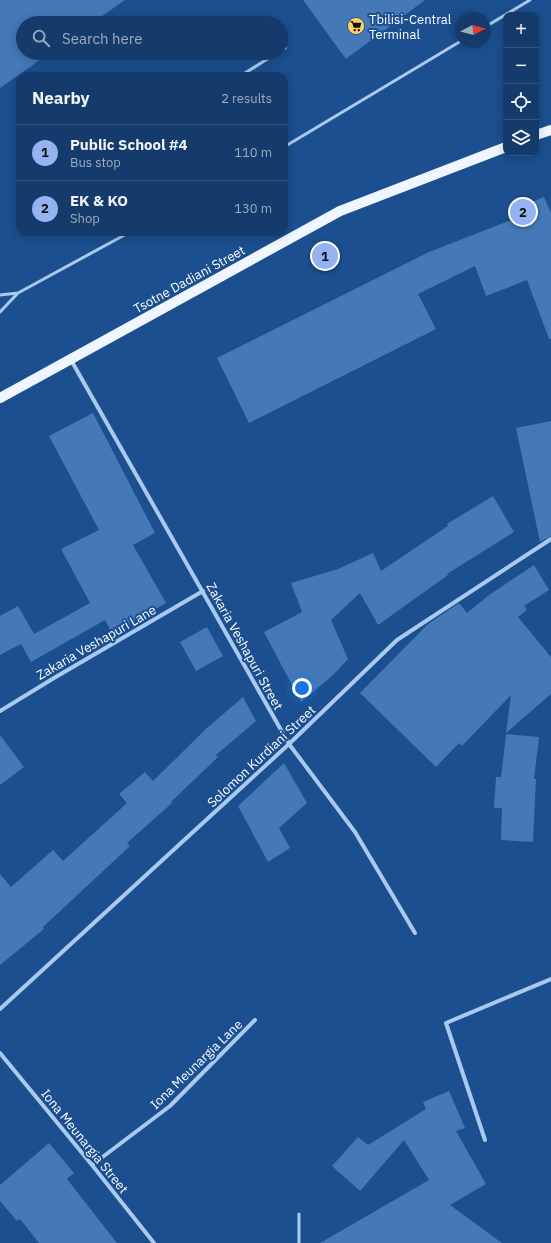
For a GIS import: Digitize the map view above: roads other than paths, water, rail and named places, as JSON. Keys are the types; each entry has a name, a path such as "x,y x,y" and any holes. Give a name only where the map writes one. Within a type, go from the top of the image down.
{"main road":[{"path":"539,134 551,130"},
{"name":"Tsotne Dadiani Street","path":"0,398 340,211 503,148"}],"street":[{"name":"Zakaria Veshapuri Street","path":"71,360 289,744 355,832 415,933"},
{"name":"Solomon Kurdiani Street","path":"0,1009 289,744 397,640 551,539"},
{"name":"Zakaria Veshapuri Lane","path":"0,711 203,591"},
{"path":"485,1140 446,1024 551,979"},
{"name":"Iona Meunargia Lane","path":"92,1165 170,1106 255,1020"},
{"name":"Iona Meunargia Street","path":"0,1053 154,1243"}],"lane":[{"path":"491,23 529,0"},
{"path":"288,145 455,45"},
{"path":"245,72 265,60"},
{"path":"0,312 18,293 123,236"},
{"path":"0,294 18,293"},
{"path":"299,1214 299,1243"}],"place":[{"name":"Tbilisi-Central Terminal","path":"356,26"},
{"name":"EK & KO","path":"523,212"},
{"name":"Public School #4","path":"325,256"}]}
